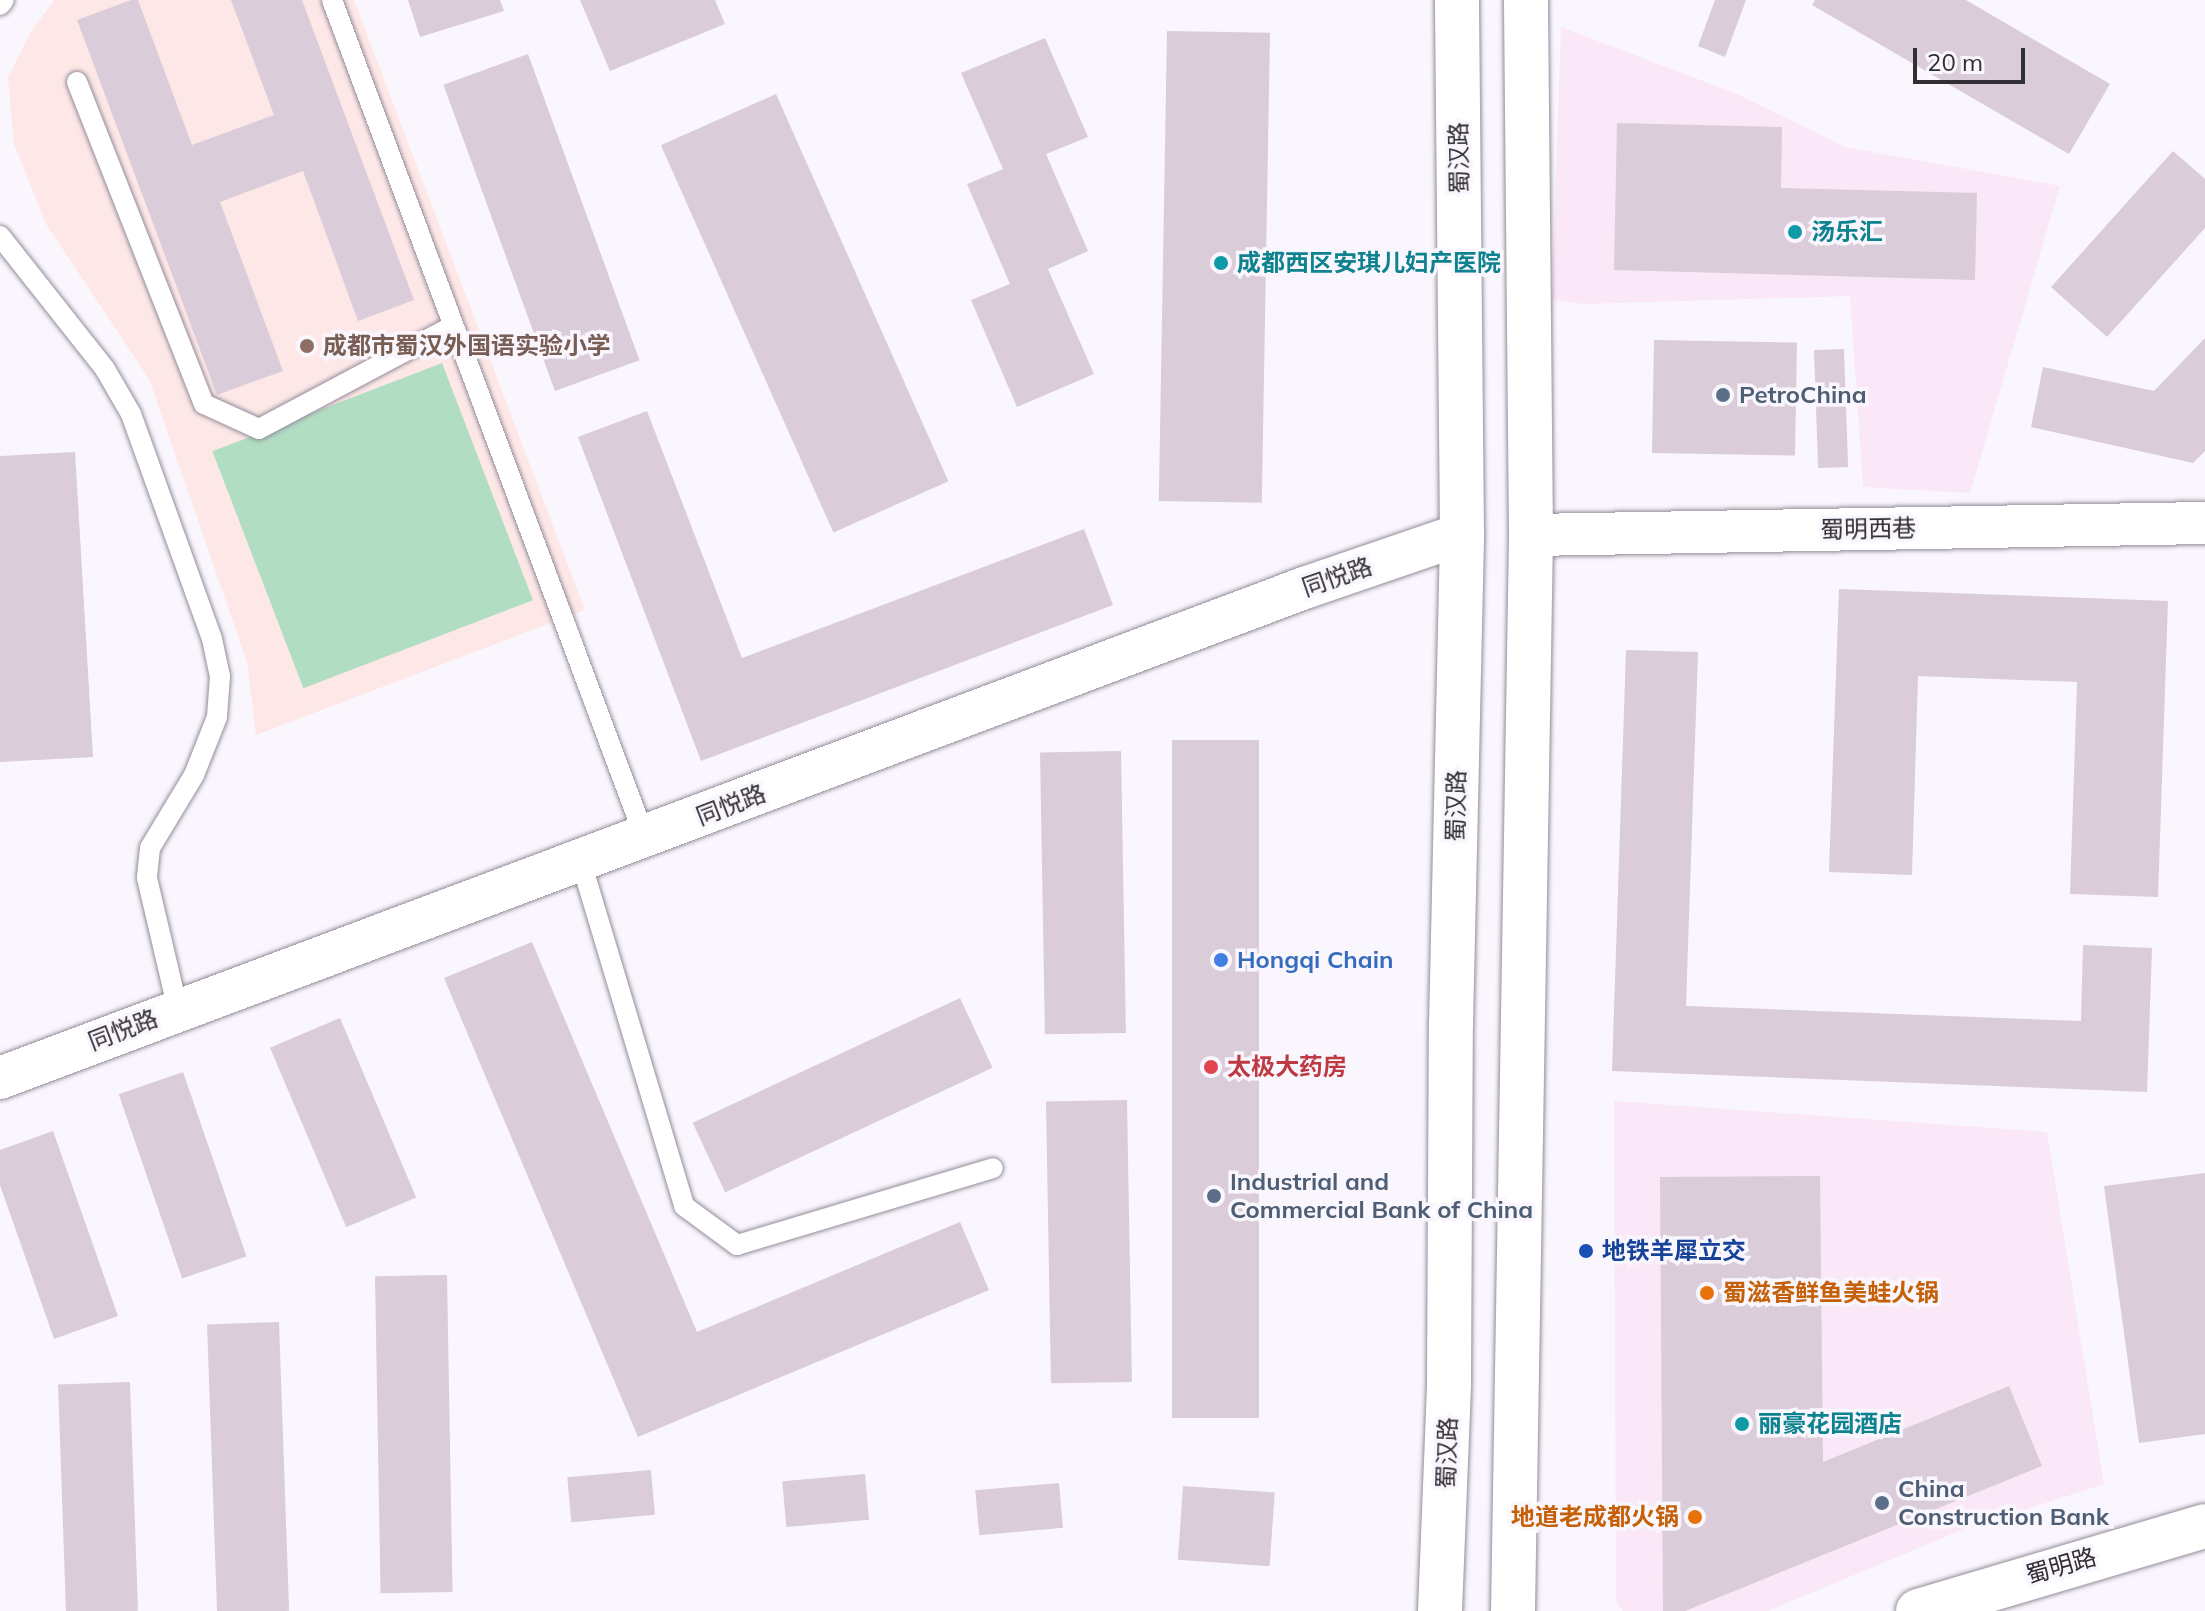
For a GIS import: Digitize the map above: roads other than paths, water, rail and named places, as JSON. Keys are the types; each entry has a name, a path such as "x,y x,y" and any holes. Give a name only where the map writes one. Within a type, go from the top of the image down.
{"main road":[{"name":"蜀汉路","path":"1440,1611 1449,1383 1451,1008 1462,534 1457,0"},
{"path":"1513,1611 1531,535 1526,0"},
{"name":"蜀明路","path":"1918,1611 1960,1594 2205,1526"}],"street":[{"name":"蜀明西巷","path":"1531,535 2205,523"},
{"name":"同悦路","path":"0,1078 1307,587 1462,534"}],"lane":[{"path":"0,5 4,0"},
{"path":"332,0 645,838"},
{"path":"77,82 204,404 259,429 453,326"},
{"path":"0,236 105,369 131,414 212,639 220,676 217,717 194,775 159,826 148,863 147,878 178,1010"},
{"path":"581,862 684,1206 705,1222 737,1245 993,1168"}],"place":[{"name":"汤乐汇","path":"1795,232"},
{"name":"成都西区安琪儿妇产医院","path":"1221,263"},
{"name":"成都市蜀汉外国语实验小学","path":"307,346"},
{"name":"PetroChina","path":"1723,395"},
{"name":"Hongqi Chain","path":"1221,960"},
{"name":"太极大药房","path":"1211,1067"},
{"name":"Industrial and Commercial Bank of China","path":"1214,1196"},
{"name":"地铁羊犀立交","path":"1586,1251"},
{"name":"蜀滋香鲜鱼美蛙火锅","path":"1707,1293"},
{"name":"丽豪花园酒店","path":"1742,1424"},
{"name":"China Construction Bank","path":"1882,1503"},
{"name":"地道老成都火锅","path":"1695,1517"}]}
